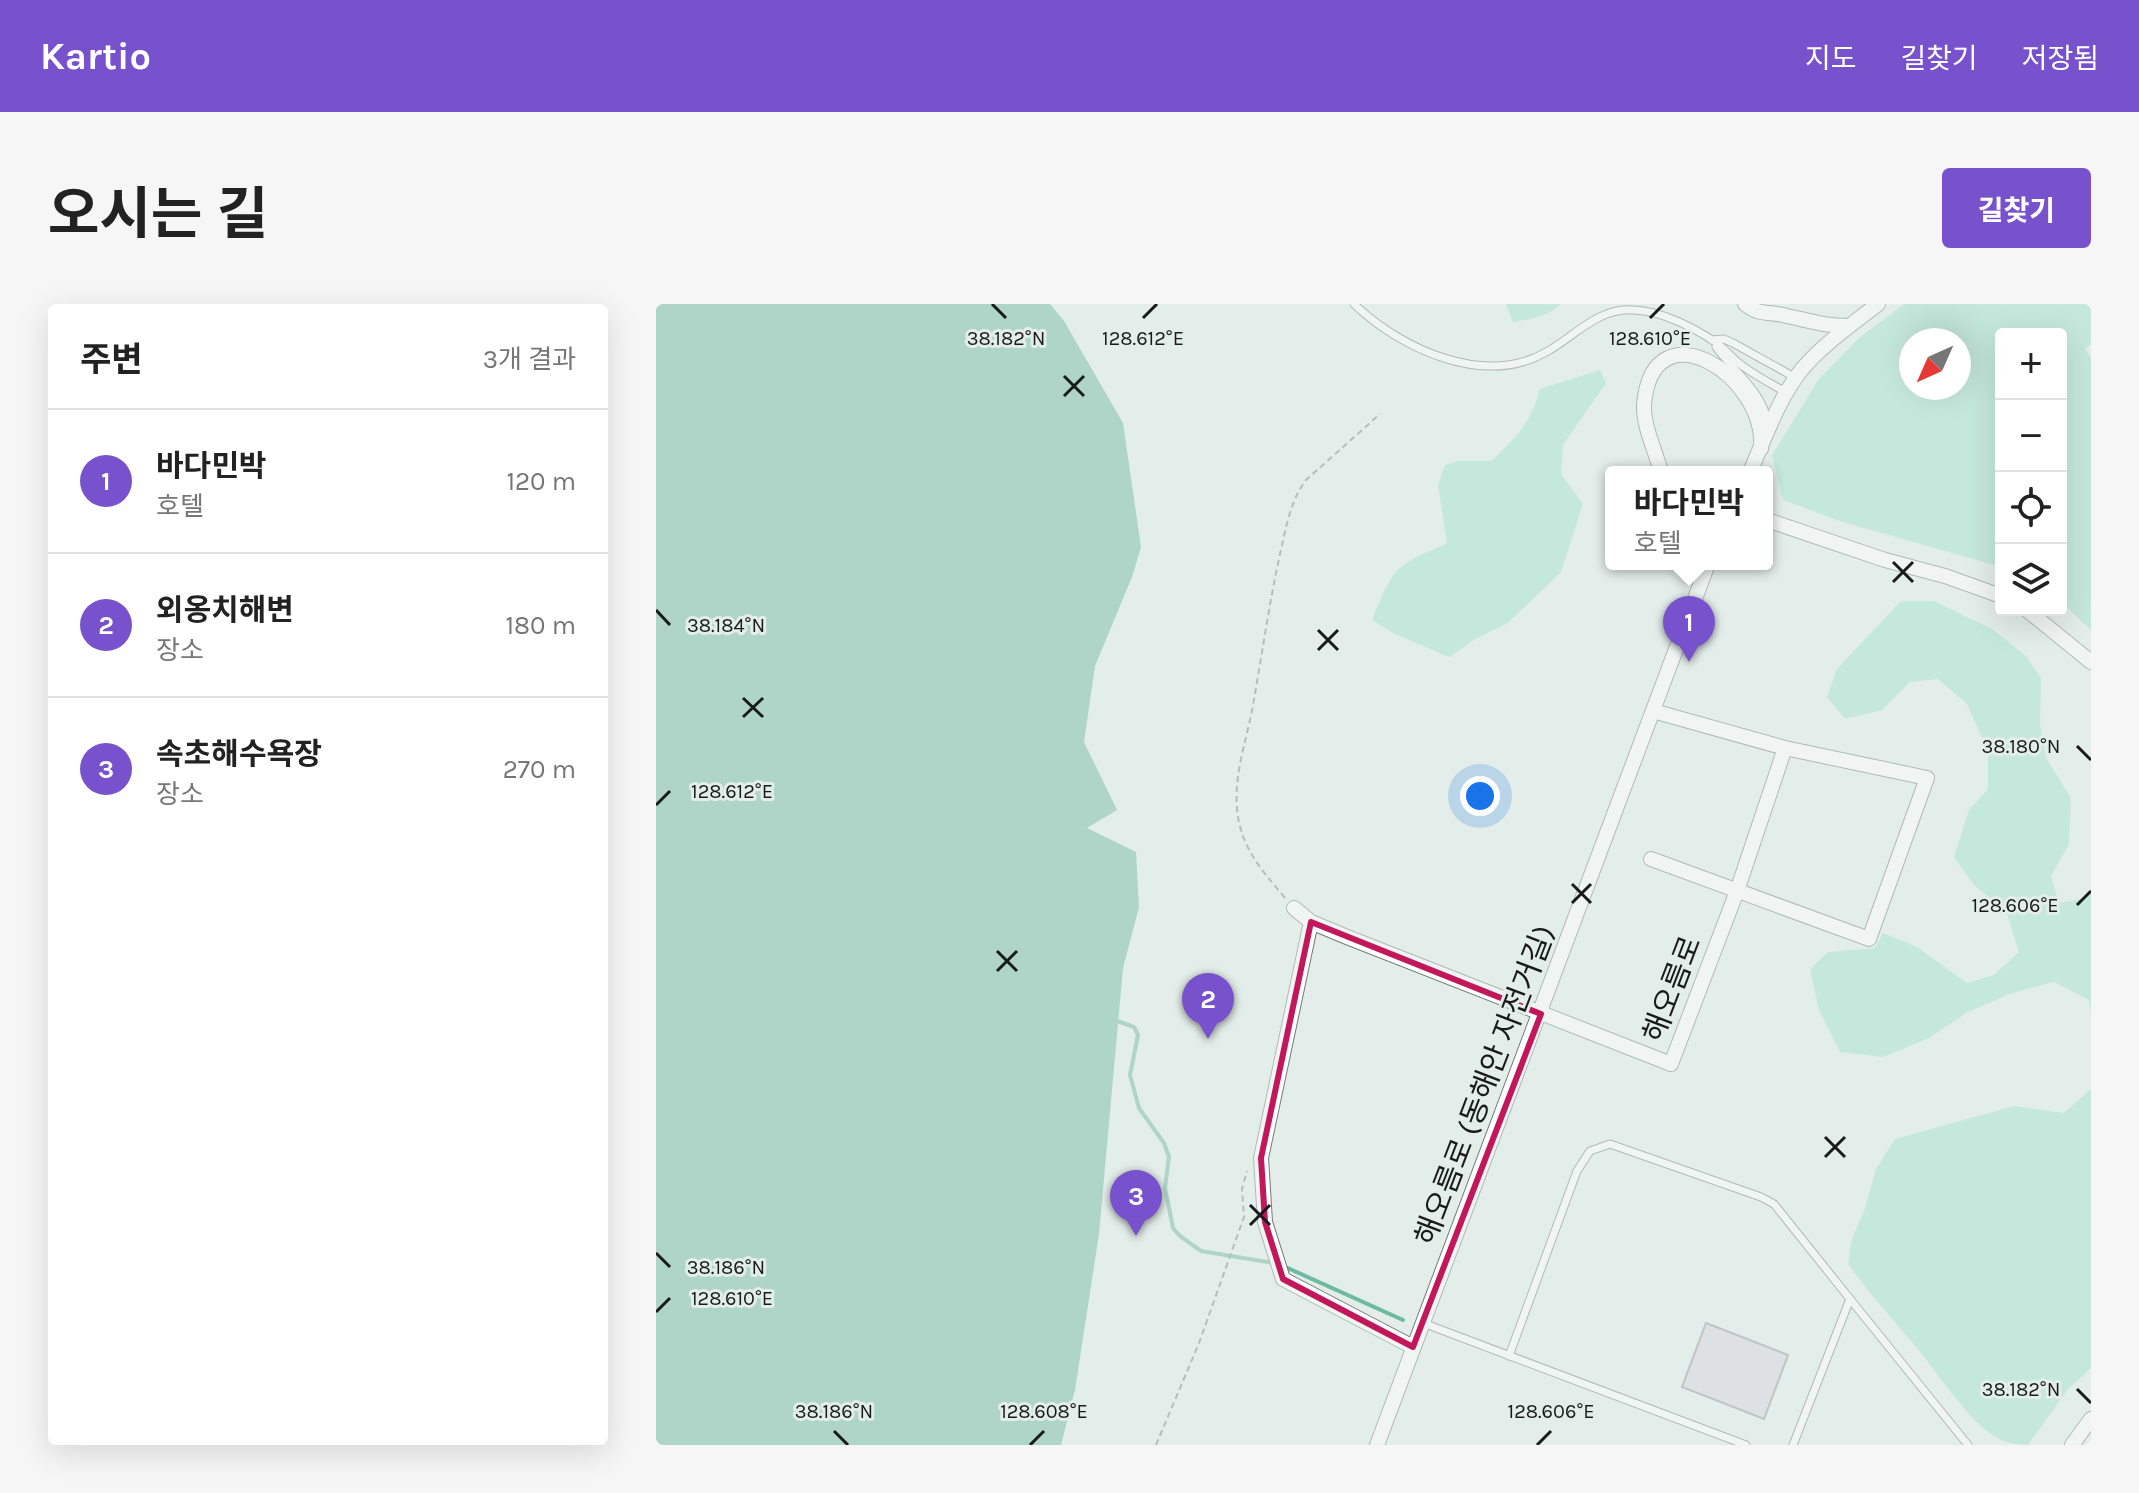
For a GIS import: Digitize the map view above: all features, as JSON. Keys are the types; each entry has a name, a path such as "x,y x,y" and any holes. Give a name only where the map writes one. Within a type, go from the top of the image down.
{"street":[{"path":"1745,304 1755,312 1785,315 1809,323 1850,326"},
{"path":"1753,466 1796,378 1824,346 1878,304"},
{"path":"1659,466 1645,414 1653,371 1659,361 1674,351 1693,350 1713,359 1738,384 1755,410 1764,442"},
{"path":"1773,522 1995,594"},
{"name":"해오름로 (동해안 자전거길)","path":"1377,1445 1706,570"},
{"path":"2034,616 2091,662"},
{"path":"1651,859 1869,939 1927,778 1785,748 1653,711"},
{"path":"1737,891 1785,748"},
{"name":"해오름로","path":"1541,1014 1671,1064 1737,891"},
{"path":"1294,908 1311,922 1541,1014"},
{"path":"1311,922 1261,1158 1265,1222 1283,1279 1413,1347"},
{"path":"2072,1445 2091,1419"}],"lane":[{"path":"1354,304 1384,328 1420,347 1480,367 1504,367 1526,362 1610,311 1633,309 1656,313 1709,339 1740,365 1787,393"},
{"path":"1709,339 1724,339 1733,343 1796,378"},
{"path":"1709,339 1760,401 1767,421 1764,442"},
{"path":"1509,1356 1584,1157 1590,1151 1610,1144 1774,1204 1968,1445"},
{"path":"1793,1445 1850,1299"},
{"path":"1423,1323 1746,1445"}],"path":[{"path":"1294,908 1244,846 1236,808 1239,766 1253,709 1270,597 1287,521 1297,492 1306,480 1380,414"},
{"path":"1156,1445 1199,1343 1212,1298 1237,1233"}],"highlighted area":[{"path":"1311,922 1541,1014 1413,1347 1283,1279 1265,1222 1261,1158"}],"shaded area":[{"path":"656,304 1050,304 1064,321 1123,423 1141,547 1132,577 1095,666 1084,742 1117,810 1087,828 1136,852 1139,907 1123,968 1099,1234 1075,1390 1061,1445 656,1445"},
{"path":"1506,304 1561,304 1544,315 1513,322"},
{"path":"1904,304 2091,304 2091,344 2085,349 2091,357 2091,630 2067,608 2067,328 1995,328 1995,565 1843,522 1783,500 1772,455 1819,379 1859,338"},
{"path":"1600,370 1606,383 1563,445 1561,474 1583,504 1561,572 1508,623 1477,638 1449,657 1395,634 1372,620 1385,589 1398,570 1416,557 1447,544 1438,485 1445,465 1458,461 1491,461 1522,429 1540,389"},
{"path":"1901,601 1934,601 1992,629 2026,656 2041,678 2040,725 2046,758 2071,798 2069,844 2051,876 2059,903 2085,898 2091,893 2091,1011 2089,1000 2054,982 2009,994 1966,1013 1929,1038 1883,1057 1840,1052 1819,1010 1810,969 1828,952 1875,948 1883,933 1917,947 1967,983 1994,975 2019,952 2006,911 1974,885 1954,857 1969,810 1988,789 1988,751 1967,704 1938,679 1910,682 1882,710 1845,719 1827,697 1837,669"},
{"path":"2091,1089 2091,1368 2068,1389 2028,1445 2012,1443 1992,1435 1977,1422 1863,1284 1848,1264 1852,1238 1864,1211 1876,1169 1895,1139 2014,1106 2064,1113"}],"building":[{"path":"1706,1323 1788,1355 1764,1419 1682,1387"}],"waterway":[{"path":"1117,1021 1134,1027 1138,1035 1130,1075 1139,1108 1164,1143 1169,1157 1165,1188 1173,1228 1201,1251 1273,1263"},
{"path":"1281,1265 1403,1320"}],"place":[{"name":"바다민박","path":"1689,662"},
{"name":"외옹치해변","path":"1208,1039"},
{"name":"속초해수욕장","path":"1136,1236"}]}
